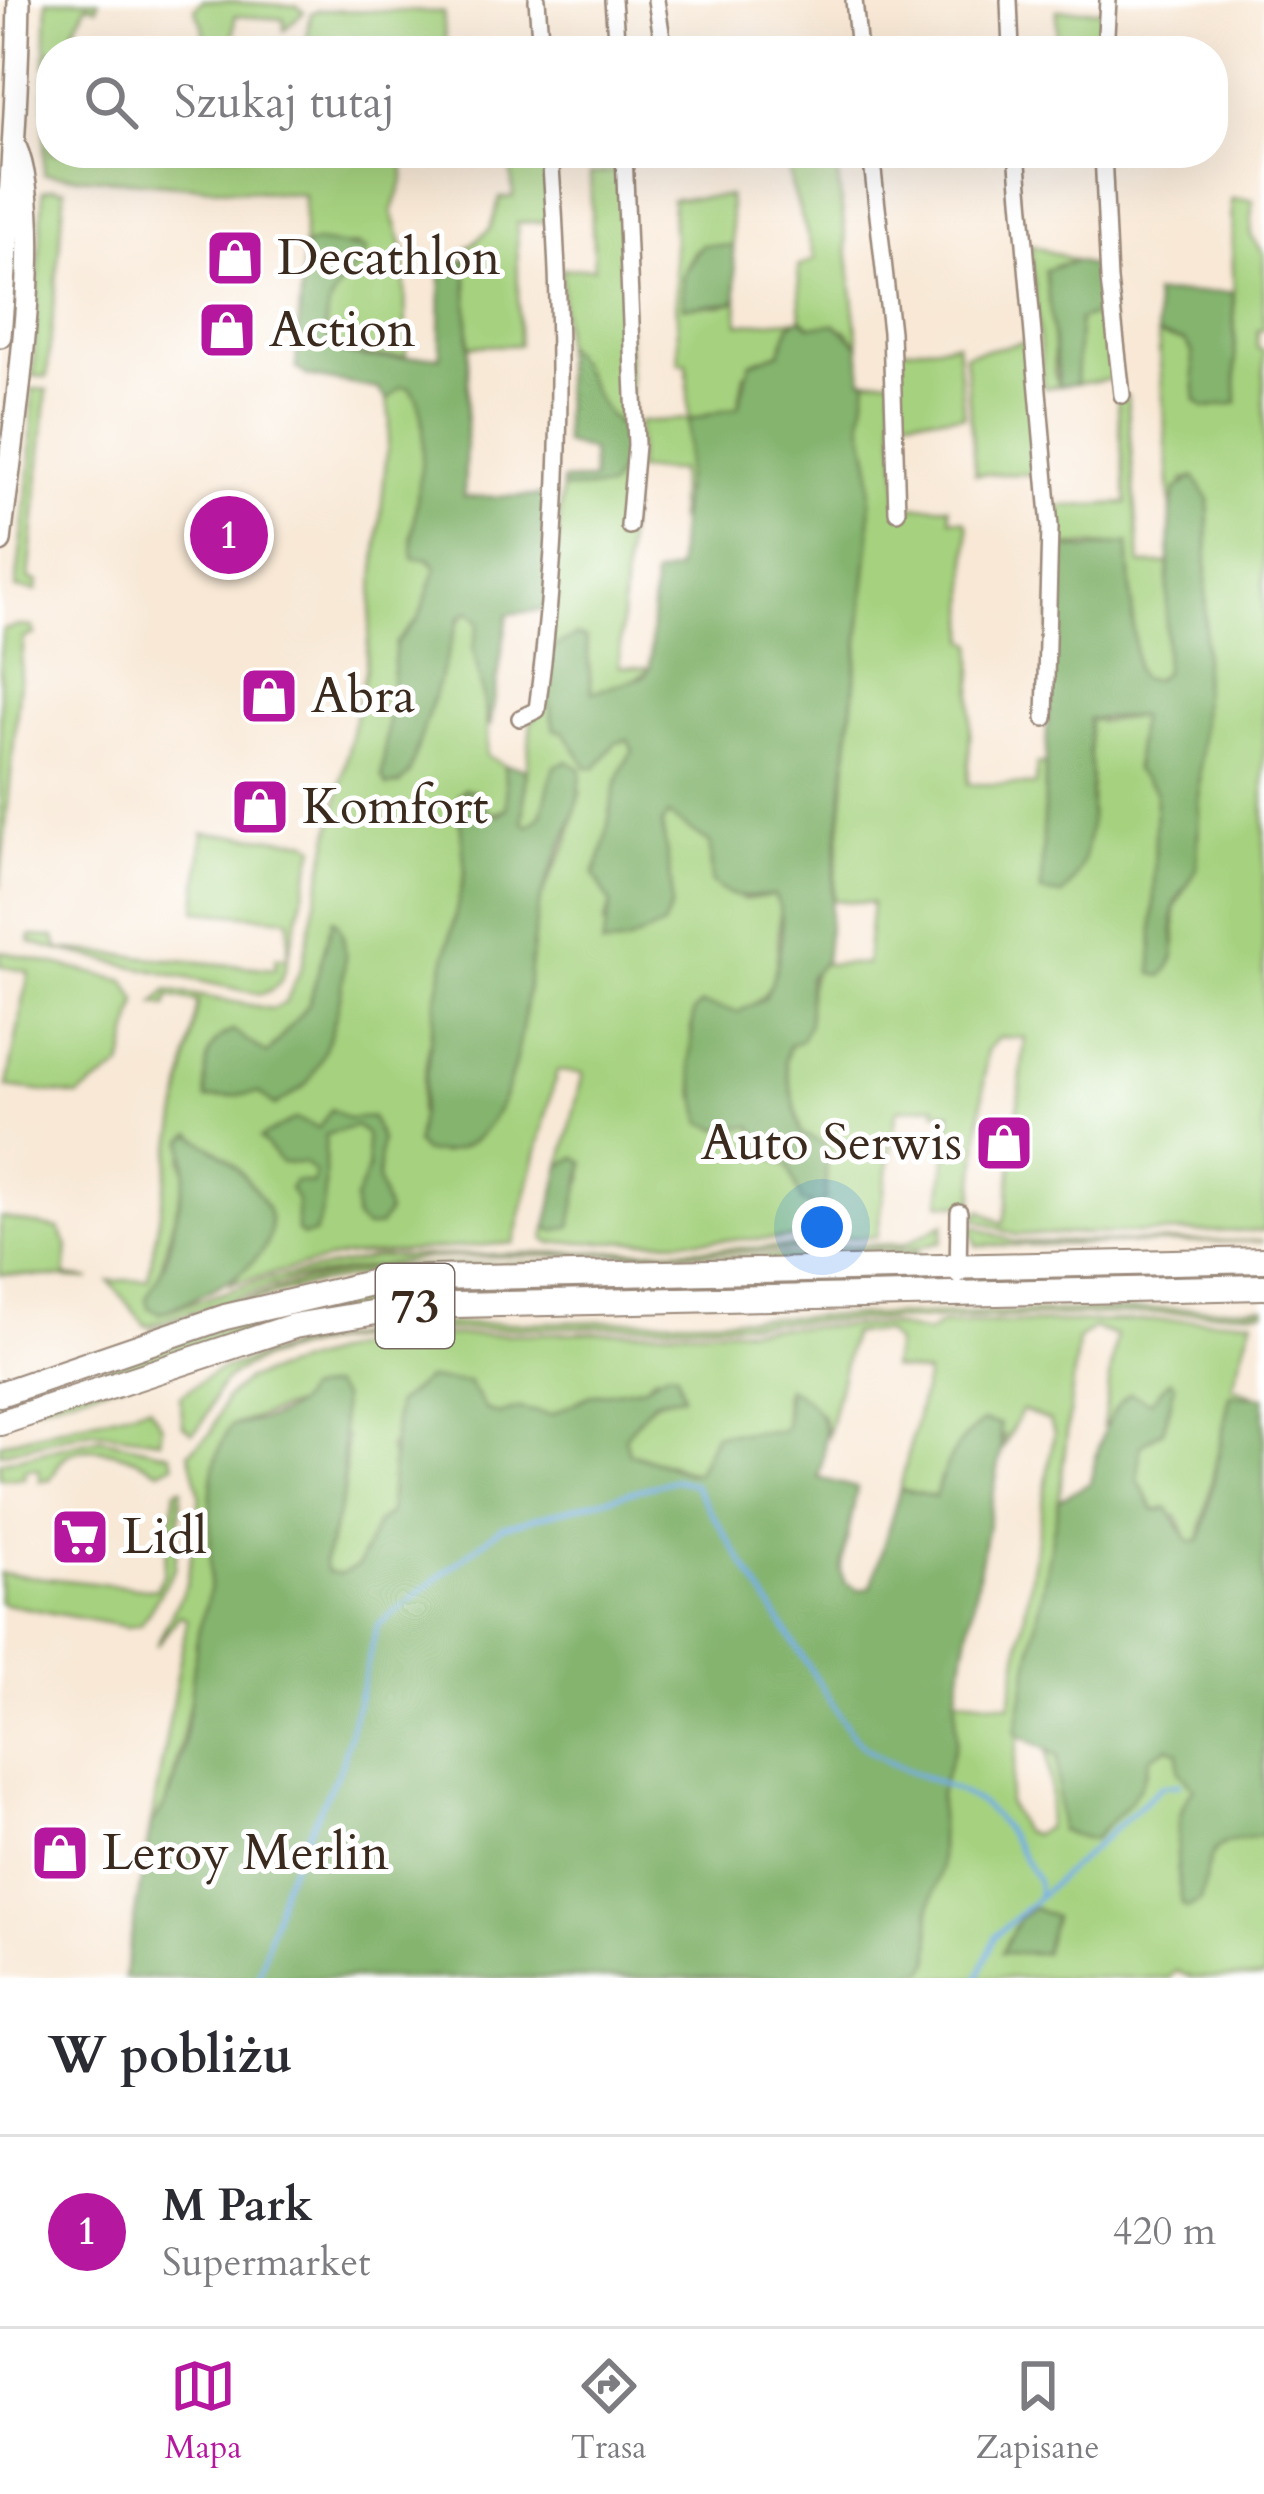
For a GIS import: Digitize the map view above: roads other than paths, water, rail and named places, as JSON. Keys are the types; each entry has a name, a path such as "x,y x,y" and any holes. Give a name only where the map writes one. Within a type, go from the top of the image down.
{"main road":[{"path":"0,336 8,176 15,146 19,0"},
{"path":"0,541 26,265 25,167 15,146"},
{"name":"73","path":"0,1394 224,1317 388,1280 1264,1260"},
{"name":"73","path":"0,1423 294,1326 412,1306 1264,1286"}],"street":[{"path":"537,0 540,36"},
{"path":"613,0 616,36"},
{"path":"656,0 662,36"},
{"path":"854,0 858,36"},
{"path":"1009,0 1010,36"},
{"path":"1106,36 1108,0"},
{"path":"520,718 537,710 558,506 559,300 551,168"},
{"path":"625,168 636,445 629,526"},
{"path":"873,168 891,332 897,512"},
{"path":"1018,168 1050,527 1045,718"},
{"path":"1104,168 1108,280 1122,395"},
{"path":"957,1292 958,1211"}],"waterway":[{"path":"258,1978 283,1885 342,1763 377,1626 502,1527 675,1480 693,1484 852,1735 879,1757 985,1807 1018,1849 1038,1882 1039,1895"},
{"path":"978,1978 995,1936 1162,1786 1180,1784"}],"place":[{"name":"Decathlon","path":"235,258"},
{"name":"Action","path":"227,330"},
{"name":"M Park","path":"229,535"},
{"name":"Abra","path":"269,696"},
{"name":"Komfort","path":"260,807"},
{"name":"Auto Serwis","path":"1004,1143"},
{"name":"Lidl","path":"80,1537"},
{"name":"Leroy Merlin","path":"60,1853"}]}
